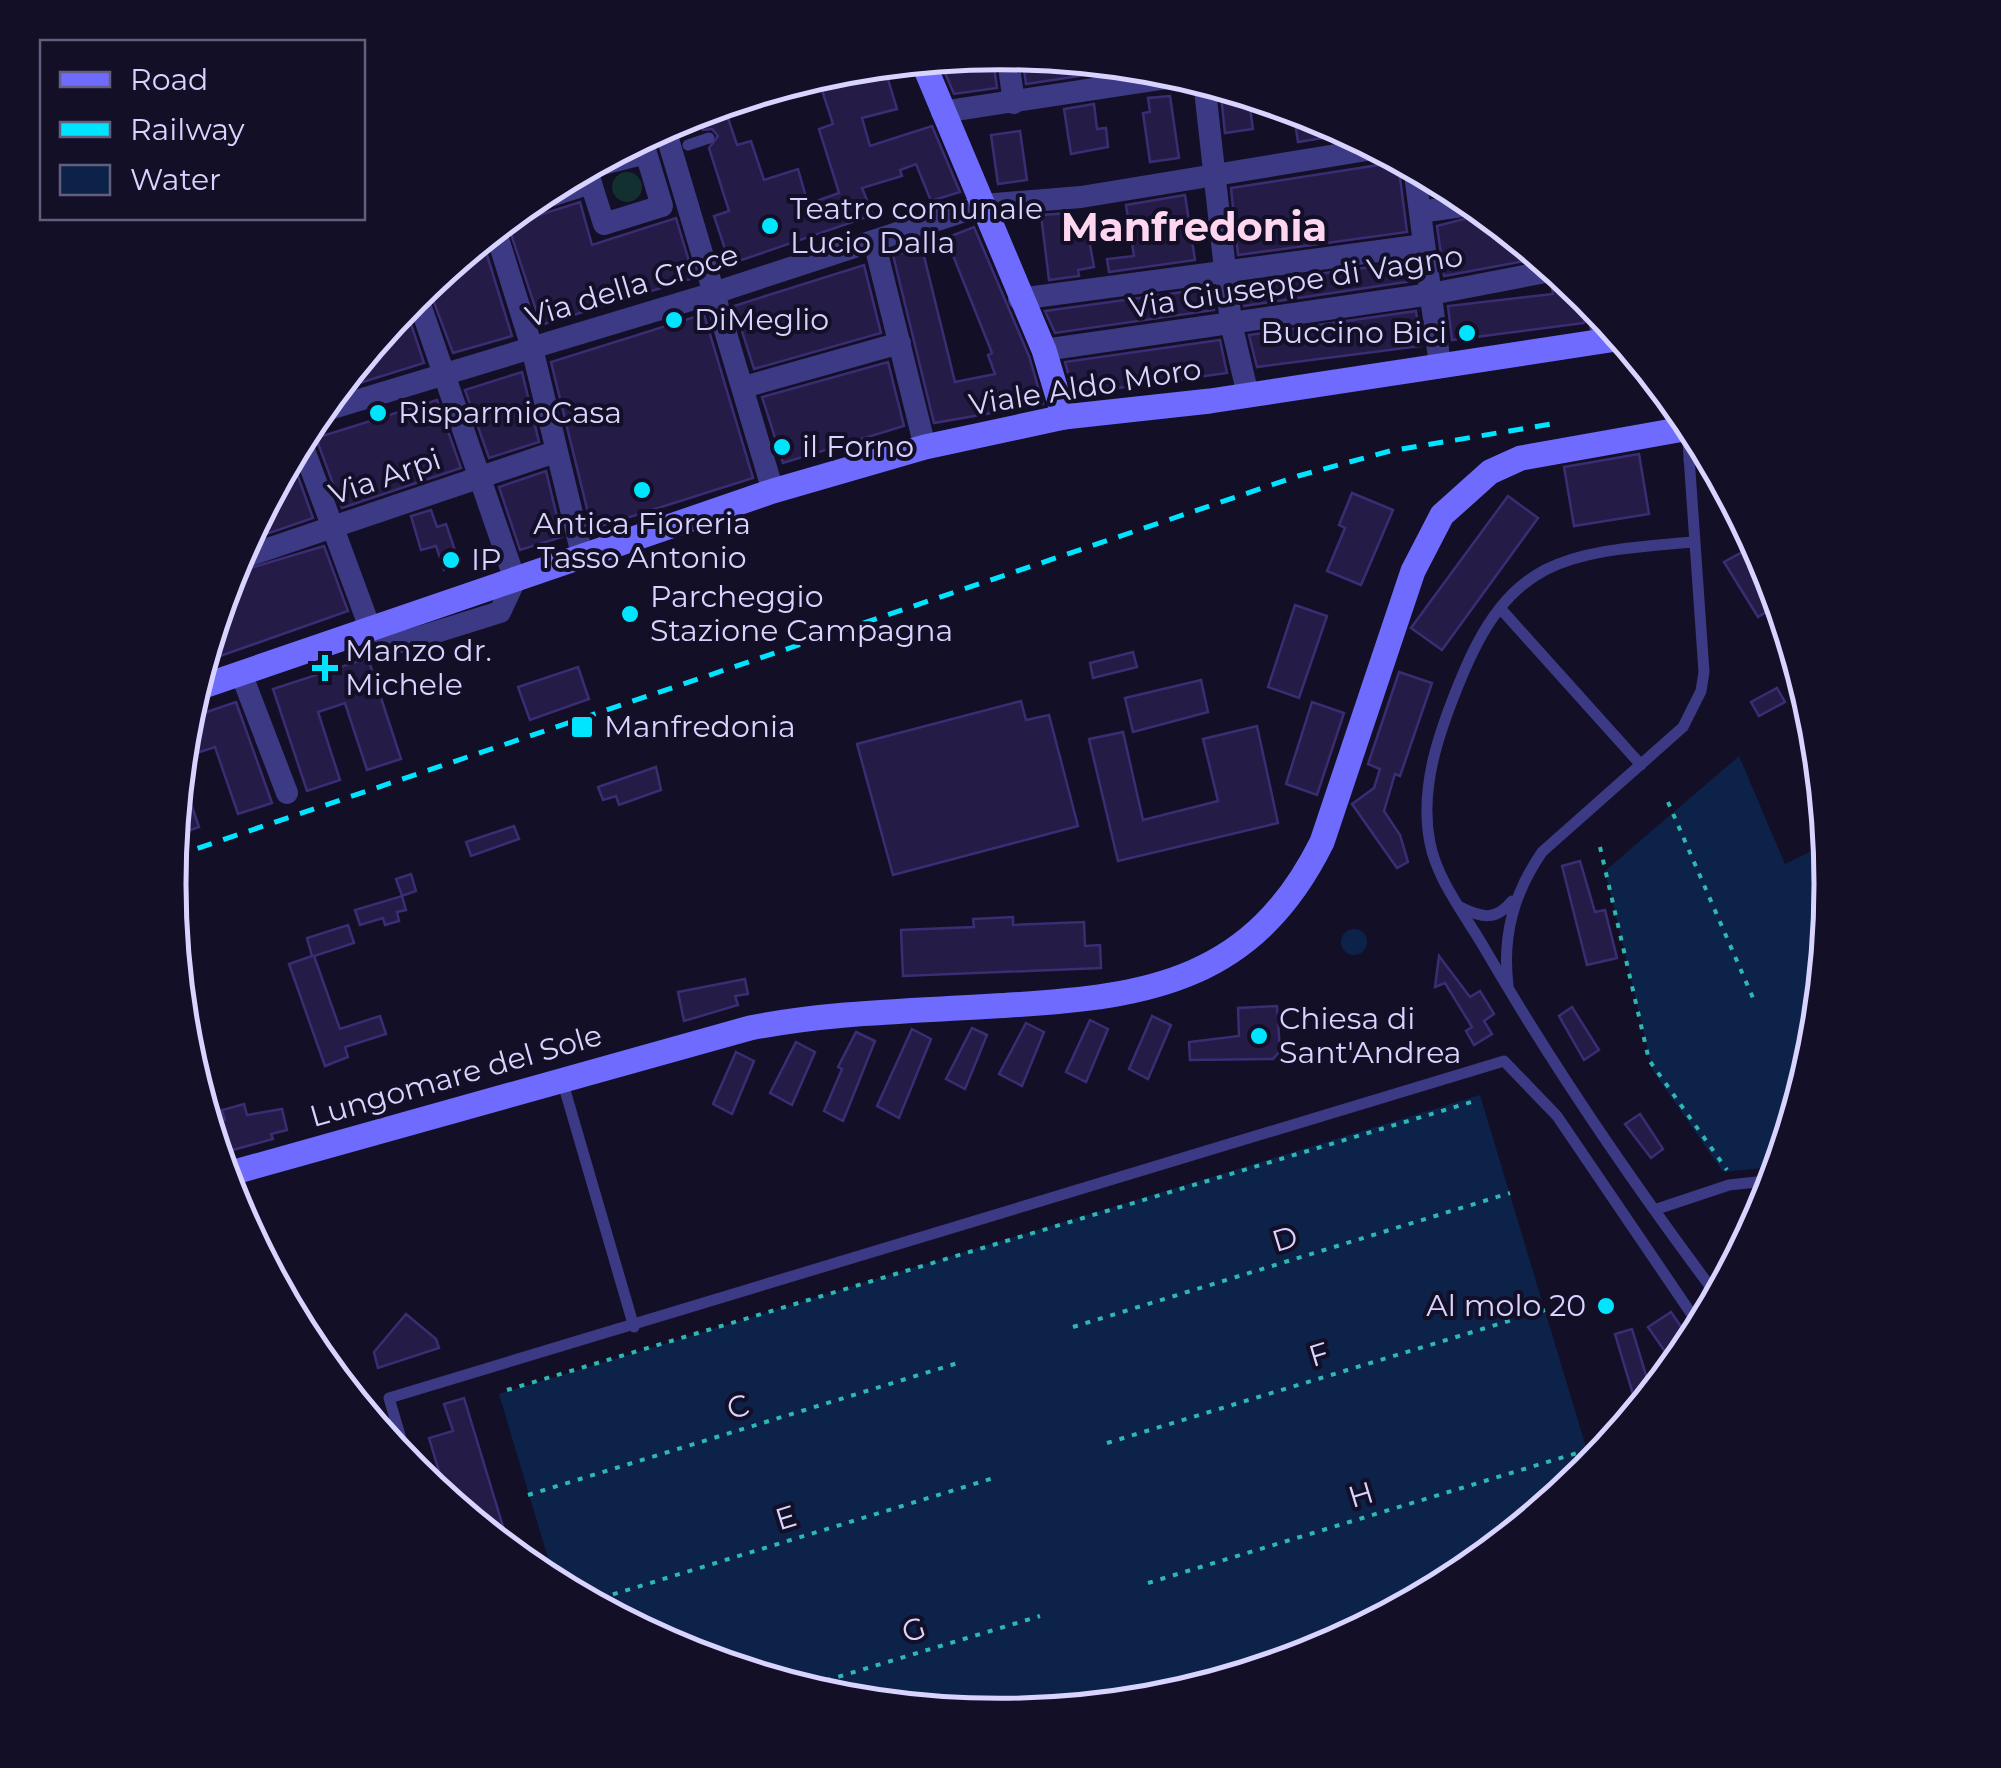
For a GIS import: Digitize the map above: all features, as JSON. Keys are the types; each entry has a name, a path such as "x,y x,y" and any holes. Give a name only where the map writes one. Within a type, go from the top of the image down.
{"street":[{"path":"1009,70 1014,103"},
{"path":"927,74 1019,299 1044,350 1064,417"},
{"path":"942,112 1014,103 1107,77"},
{"path":"1205,97 1231,323 1248,395"},
{"path":"674,139 680,147 714,293 773,491"},
{"path":"1344,146 1345,153"},
{"name":"Via della Croce","path":"343,405 714,293 983,205 1081,197 1212,172 1355,151"},
{"path":"1416,184 1440,365"},
{"path":"1420,212 1453,207"},
{"path":"874,241 925,447"},
{"path":"499,243 532,348 583,559"},
{"path":"1019,299 1424,245"},
{"name":"Via Giuseppe di Vagno","path":"1044,350 1431,294 1538,273"},
{"path":"422,311 515,580"},
{"name":"Viale Aldo Moro","path":"212,683 773,491 925,447 1064,417 1248,395 1606,341"},
{"path":"744,387 900,343"},
{"name":"Lungomare del Sole","path":"239,1172 706,1040 804,1020 1121,996 1157,988 1222,960 1271,919 1308,871 1322,842 1413,571 1442,515 1490,472 1521,458 1673,426"},
{"name":"Via Arpi","path":"257,553 555,452"},
{"path":"307,459 370,628"},
{"path":"240,673 287,793"}],"lane":[{"path":"680,147 709,138"},
{"path":"1460,907 1492,917 1503,912 1542,852 1683,726 1701,691 1704,672 1692,542 1689,451"},
{"path":"1689,460 1694,459"},
{"path":"1692,542 1578,554 1543,568 1500,608 1473,648 1444,720 1427,796 1431,846 1460,907 1508,990 1709,1284"},
{"path":"1500,608 1641,764"},
{"path":"1508,990 1507,935 1518,894"},
{"path":"399,1432 389,1398 1504,1061 1557,1116 1691,1313"},
{"path":"562,1080 634,1327"},
{"path":"1657,1209 1730,1185 1758,1182"}],"path":[{"path":"1668,802 1753,998"},
{"path":"1600,847 1649,1060 1726,1171 1744,1169"},
{"path":"507,1390 1475,1101"},
{"name":"D","path":"1073,1327 1510,1193"},
{"name":"F","path":"1107,1444 1545,1310"},
{"name":"C","path":"528,1495 961,1362"},
{"name":"H","path":"1148,1583 1585,1451"},
{"name":"E","path":"607,1596 997,1477"},
{"name":"G","path":"830,1679 1040,1616"}],"green space":[{"path":"627,172 637,177 642,187 637,197 627,202 617,197 612,187 617,177"}],"water":[{"path":"1739,756 1785,864 1813,850 1808,990 1787,1095 1763,1168 1723,1172 1653,1071 1605,871"},
{"path":"1354,929 1363,933 1367,942 1363,951 1354,955 1345,951 1341,942 1345,933"},
{"path":"1480,1095 1586,1449 1537,1496 1453,1561 1361,1614 1312,1636 1211,1670 1107,1691 1000,1698 947,1696 842,1682 739,1655 640,1614 549,1562 499,1394"}],"building":[{"path":"994,70 997,88 954,94 945,72"},
{"path":"1024,71 1086,75 1026,84"},
{"path":"888,78 897,109 862,118 870,146 932,126 960,192 931,201 916,164 900,170 902,176 862,188 873,215 730,264 714,216 729,211 709,148 718,136 712,129 702,127 728,117 737,145 751,141 764,180 798,169 808,204 839,193 819,129 833,124 822,91"},
{"path":"1170,96 1179,158 1150,162 1143,113 1150,112 1148,98"},
{"path":"1222,101 1250,110 1253,129 1225,133"},
{"path":"1094,104 1097,129 1106,128 1108,147 1071,154 1064,109"},
{"path":"1296,126 1325,138 1298,142"},
{"path":"1020,131 1027,180 998,184 991,135"},
{"path":"1381,165 1400,175 1407,232 1238,255 1231,188"},
{"path":"1185,195 1195,260 1109,272 1107,259 1134,256 1126,205"},
{"path":"580,202 592,245 676,218 694,278 541,325 511,234 535,216"},
{"path":"1070,213 1076,230 1087,228 1094,267 1078,270 1079,276 1049,280 1041,215"},
{"path":"1468,218 1524,261 1444,276 1437,226"},
{"path":"974,227 1029,356 1043,404 934,423 893,255 922,248 955,382 995,374 988,355 992,353 946,238"},
{"path":"486,253 512,336 453,353 433,300"},
{"path":"1410,262 1413,281 1244,306 1242,284"},
{"path":"864,265 881,333 754,369 734,306"},
{"path":"1552,286 1584,317 1584,323 1452,340 1448,306 1553,294"},
{"path":"1212,288 1214,310 1055,333 1045,311"},
{"path":"1416,311 1421,346 1257,367 1249,335"},
{"path":"704,314 753,478 592,529 551,362"},
{"path":"411,323 424,363 359,383"},
{"path":"1220,340 1227,373 1074,394 1065,362"},
{"path":"888,362 904,426 783,463 762,397"},
{"path":"522,372 539,442 489,458 465,390"},
{"path":"437,400 461,468 342,508 318,442 321,436"},
{"path":"1639,454 1649,514 1574,526 1564,467"},
{"path":"546,471 562,537 520,550 499,487"},
{"path":"297,475 313,518 265,534"},
{"path":"1352,493 1393,510 1361,585 1327,571 1345,528 1339,525"},
{"path":"1508,496 1538,518 1442,650 1411,628"},
{"path":"431,510 437,527 446,524 460,565 444,570 436,546 421,550 411,516"},
{"path":"324,546 348,611 219,656 250,568"},
{"path":"1744,551 1767,611 1758,617 1724,562"},
{"path":"1295,605 1327,616 1299,698 1268,687"},
{"path":"1133,652 1137,667 1093,678 1090,663"},
{"path":"368,658 401,759 367,770 345,703 318,712 340,780 307,791 273,689"},
{"path":"578,667 589,699 530,720 518,687"},
{"path":"1399,672 1432,683 1384,811 1400,835 1408,862 1397,868 1352,804 1374,788 1380,769 1368,764"},
{"path":"1201,680 1208,712 1133,732 1125,698"},
{"path":"1777,688 1785,702 1759,716 1751,702"},
{"path":"1021,701 1026,720 1049,715 1078,826 893,875 857,744"},
{"path":"236,702 272,803 238,814 215,747 197,753 205,713"},
{"path":"1312,702 1344,713 1317,795 1286,784"},
{"path":"1257,726 1278,823 1118,861 1089,739 1123,732 1143,820 1218,801 1203,739"},
{"path":"656,767 661,790 619,805 616,796 603,800 598,787"},
{"path":"191,803 199,827 188,831"},
{"path":"514,826 519,839 471,856 466,842"},
{"path":"1580,861 1595,912 1605,910 1617,958 1587,965 1562,866"},
{"path":"411,874 416,891 402,896 396,879"},
{"path":"402,896 406,910 397,912 399,921 385,925 383,918 360,925 355,910"},
{"path":"1013,917 1013,925 1084,922 1085,946 1100,945 1101,968 903,976 901,930 974,927 973,919"},
{"path":"348,925 354,943 314,956 340,1029 380,1016 386,1034 345,1047 348,1057 325,1066 289,964 312,956 307,938"},
{"path":"1439,956 1470,997 1480,991 1494,1014 1484,1021 1492,1034 1474,1045 1466,1031 1472,1027 1445,983 1435,987"},
{"path":"745,979 748,994 735,996 738,1005 684,1021 678,992"},
{"path":"1277,1006 1280,1051 1273,1059 1190,1060 1189,1042 1239,1036 1238,1008"},
{"path":"1572,1007 1599,1050 1584,1060 1559,1016"},
{"path":"1152,1016 1171,1025 1148,1079 1129,1069"},
{"path":"1090,1020 1108,1029 1086,1082 1066,1072"},
{"path":"1026,1023 1044,1032 1022,1086 999,1074"},
{"path":"972,1028 987,1035 965,1089 946,1079"},
{"path":"912,1029 931,1039 899,1118 877,1106"},
{"path":"856,1032 875,1041 843,1121 824,1111 842,1069 838,1067"},
{"path":"796,1042 815,1052 792,1105 770,1093"},
{"path":"736,1052 754,1061 732,1114 713,1104"},
{"path":"244,1104 247,1115 282,1109 287,1130 271,1134 273,1139 232,1150 222,1110"},
{"path":"1640,1114 1663,1149 1651,1158 1625,1124"},
{"path":"1671,1312 1682,1328 1666,1352 1648,1327"},
{"path":"406,1314 436,1339 439,1348 378,1368 374,1352"},
{"path":"1632,1329 1647,1379 1633,1395 1615,1334"},
{"path":"464,1398 504,1529 440,1474 429,1438 453,1431 444,1404"}],"railway":[{"path":"187,852 1298,476 1390,451 1557,423"}],"place":[{"name":"Teatro comunale Lucio Dalla","path":"770,226"},
{"name":"DiMeglio","path":"674,320"},
{"name":"Buccino Bici","path":"1467,333"},
{"name":"RisparmioCasa","path":"378,413"},
{"name":"il Forno","path":"782,447"},
{"name":"Antica Fioreria Tasso Antonio","path":"642,490"},
{"name":"IP","path":"451,560"},
{"name":"Parcheggio Stazione Campagna","path":"630,614"},
{"name":"Manzo dr. Michele","path":"325,668"},
{"name":"Manfredonia","path":"582,727"},
{"name":"Chiesa di Sant'Andrea","path":"1259,1036"},
{"name":"Al molo 20","path":"1606,1306"}],"district":[{"name":"Manfredonia","path":"1194,227"}]}
